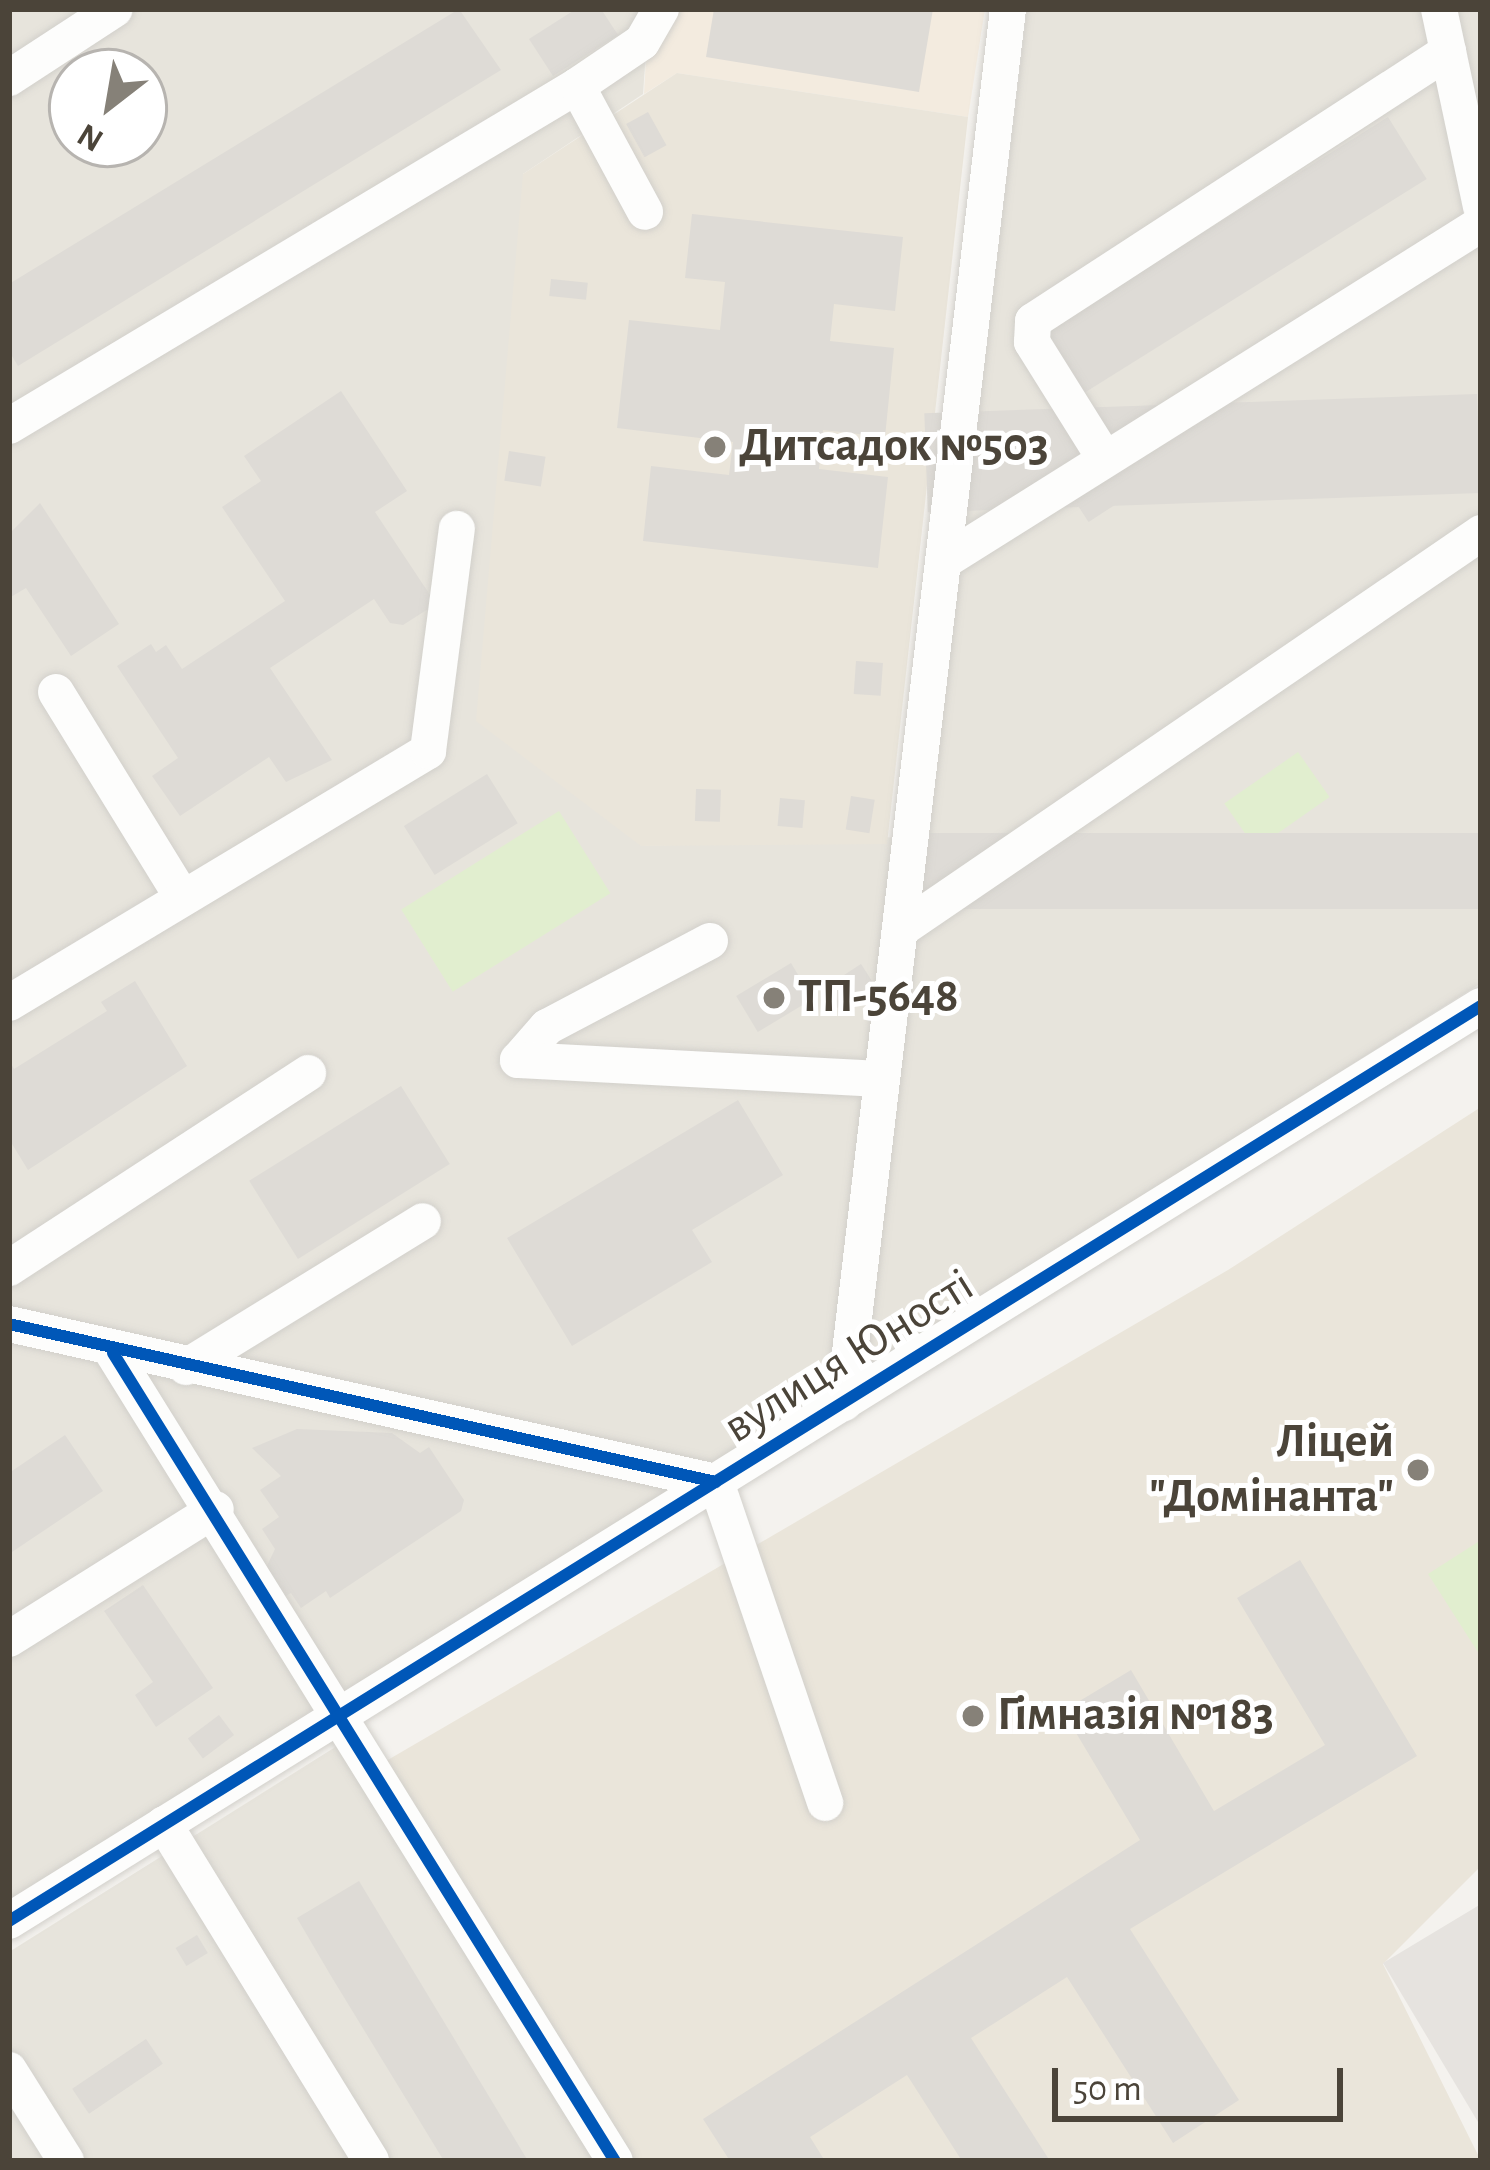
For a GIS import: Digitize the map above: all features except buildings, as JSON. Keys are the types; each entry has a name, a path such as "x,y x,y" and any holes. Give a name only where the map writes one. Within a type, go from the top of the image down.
{"street":[{"path":"9,78 115,9"},
{"path":"9,426 577,86 642,42 661,9"},
{"path":"844,1403 1009,9"},
{"path":"1439,9 1481,207"},
{"path":"1105,459 1033,342 1033,321 1448,52"},
{"path":"577,86 645,212"},
{"path":"944,561 1481,224"},
{"path":"9,1004 181,895 428,751 457,529"},
{"path":"900,930 1481,533"},
{"path":"56,692 181,895"},
{"path":"710,941 547,1027 518,1060 883,1079"},
{"name":"вулиця Юності","path":"9,1921 1481,1006"},
{"path":"9,1268 308,1073"},
{"path":"186,1367 423,1221"},
{"path":"9,1324 113,1353 716,1482 825,1803"},
{"path":"113,1353 344,1711 615,2161"},
{"path":"9,1640 216,1509"},
{"path":"164,1824 370,2161"},
{"path":"9,2070 66,2161"}],"shaded area":[{"path":"9,9 649,9 643,94 523,174 641,846 928,836 1027,9 1481,9 1481,983 9,1910"},
{"path":"649,9 985,9 968,117 677,73 644,94"},
{"name":"Дитсадок №503","path":"677,73 968,117 887,844 641,846 476,721 523,174"},
{"name":"Гімназія №183","path":"1481,1107 1481,1866 1383,1964 1481,2161 626,2161 386,1761 1228,1270"},
{"path":"345,1741 602,2161 9,2161 9,1952"},
{"path":"1481,1904 1481,2127 1383,1963"}],"green space":[{"path":"1298,752 1330,797 1256,849 1224,804"},
{"path":"559,811 610,893 453,992 401,910"},
{"path":"1481,1540 1481,1657 1428,1574"}],"cycle path":[{"path":"9,1921 1481,1006"},
{"path":"9,1324 716,1482"},
{"path":"113,1353 615,2161"}],"place":[{"name":"Дитсадок №503","path":"715,447"},
{"name":"ТП-5648","path":"774,998"},
{"name":"Ліцей \"Домінанта\"","path":"1418,1470"},
{"name":"Гімназія №183","path":"973,1716"}]}
